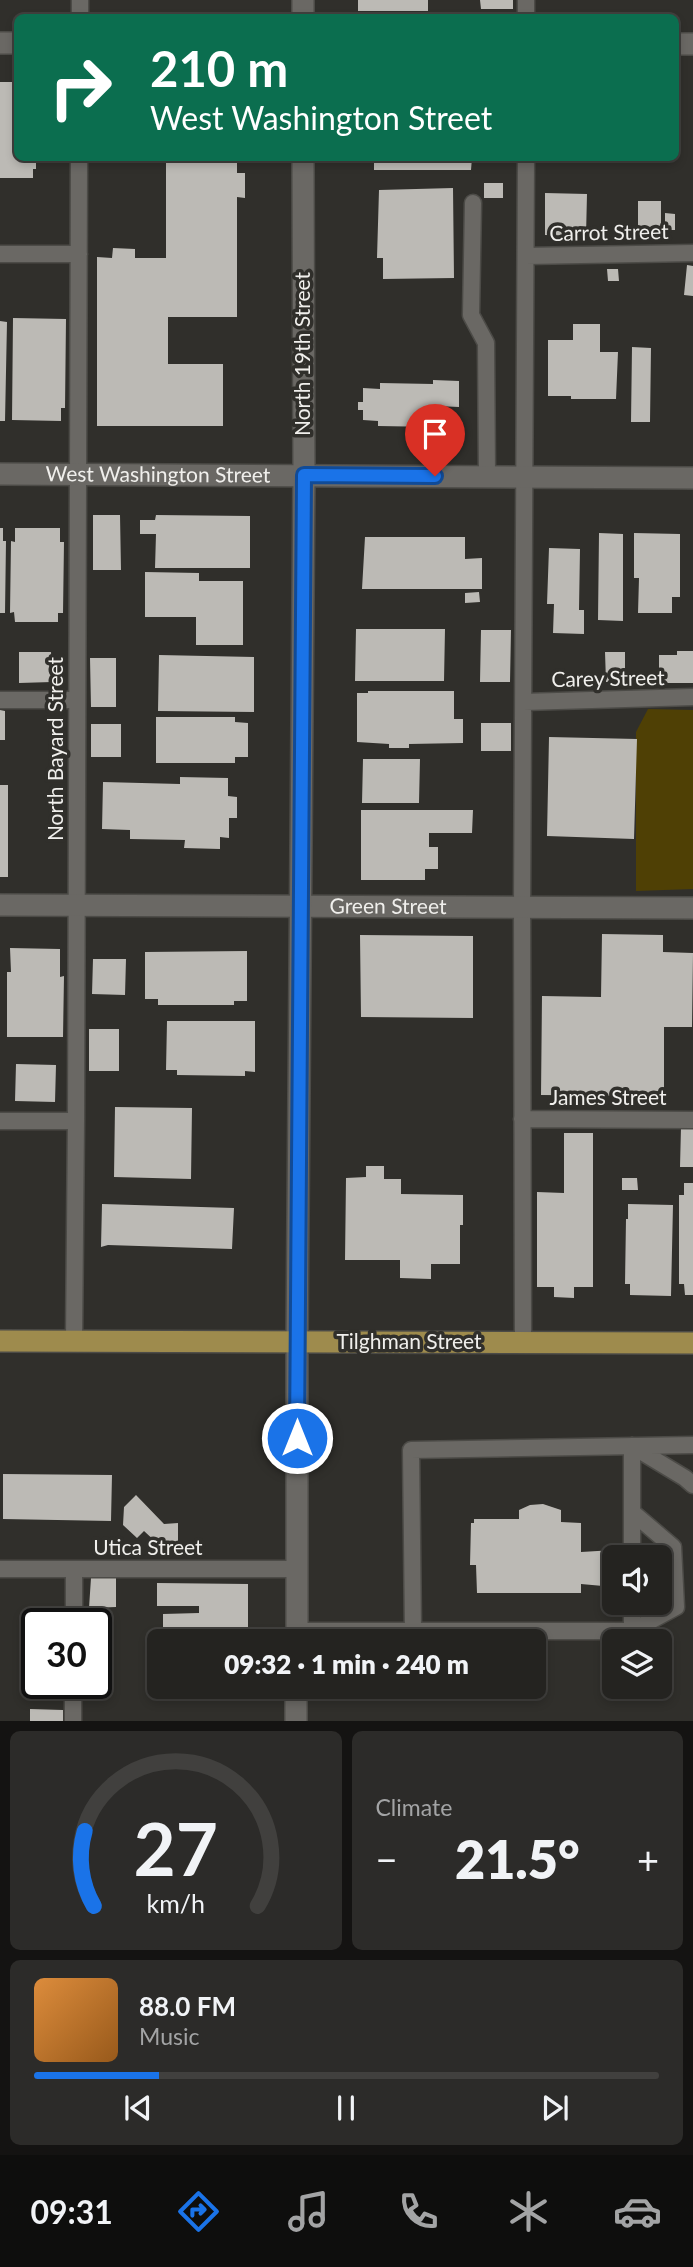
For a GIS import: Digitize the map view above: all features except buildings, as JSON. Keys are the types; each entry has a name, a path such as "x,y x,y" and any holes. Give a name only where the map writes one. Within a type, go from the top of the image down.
{"main road":[{"name":"Tilghman Street","path":"0,1341 693,1343"}],"street":[{"name":"North 19th Street","path":"297,1629 304,475 303,161"},
{"name":"West Washington Street","path":"0,474 693,478"},
{"name":"Green Street","path":"0,905 693,908"},
{"path":"296,1699 296,1721"}],"lane":[{"name":"North Bayard Street","path":"74,1341 79,161"},
{"path":"523,1342 522,907 526,161"},
{"path":"473,203 471,314 486,343 487,477"},
{"name":"Carrot Street","path":"526,256 693,253"},
{"path":"0,254 79,254"},
{"name":"Carey Street","path":"524,702 693,697"},
{"path":"0,701 77,701"},
{"name":"James Street","path":"522,1119 693,1120"},
{"path":"0,1121 76,1121"},
{"path":"413,1629 411,1450 693,1445"},
{"path":"632,1446 693,1485"},
{"path":"632,1446 632,1543"},
{"path":"632,1512 673,1547 676,1607 636,1629"},
{"name":"Utica Street","path":"0,1569 297,1569"},
{"path":"74,1569 74,1608"},
{"path":"546,1631 602,1631"},
{"path":"73,1699 73,1721"}],"shaded area":[{"path":"648,709 693,710 693,889 636,891 636,732"}],"route":[{"path":"297,1438 304,475 435,476"}]}
